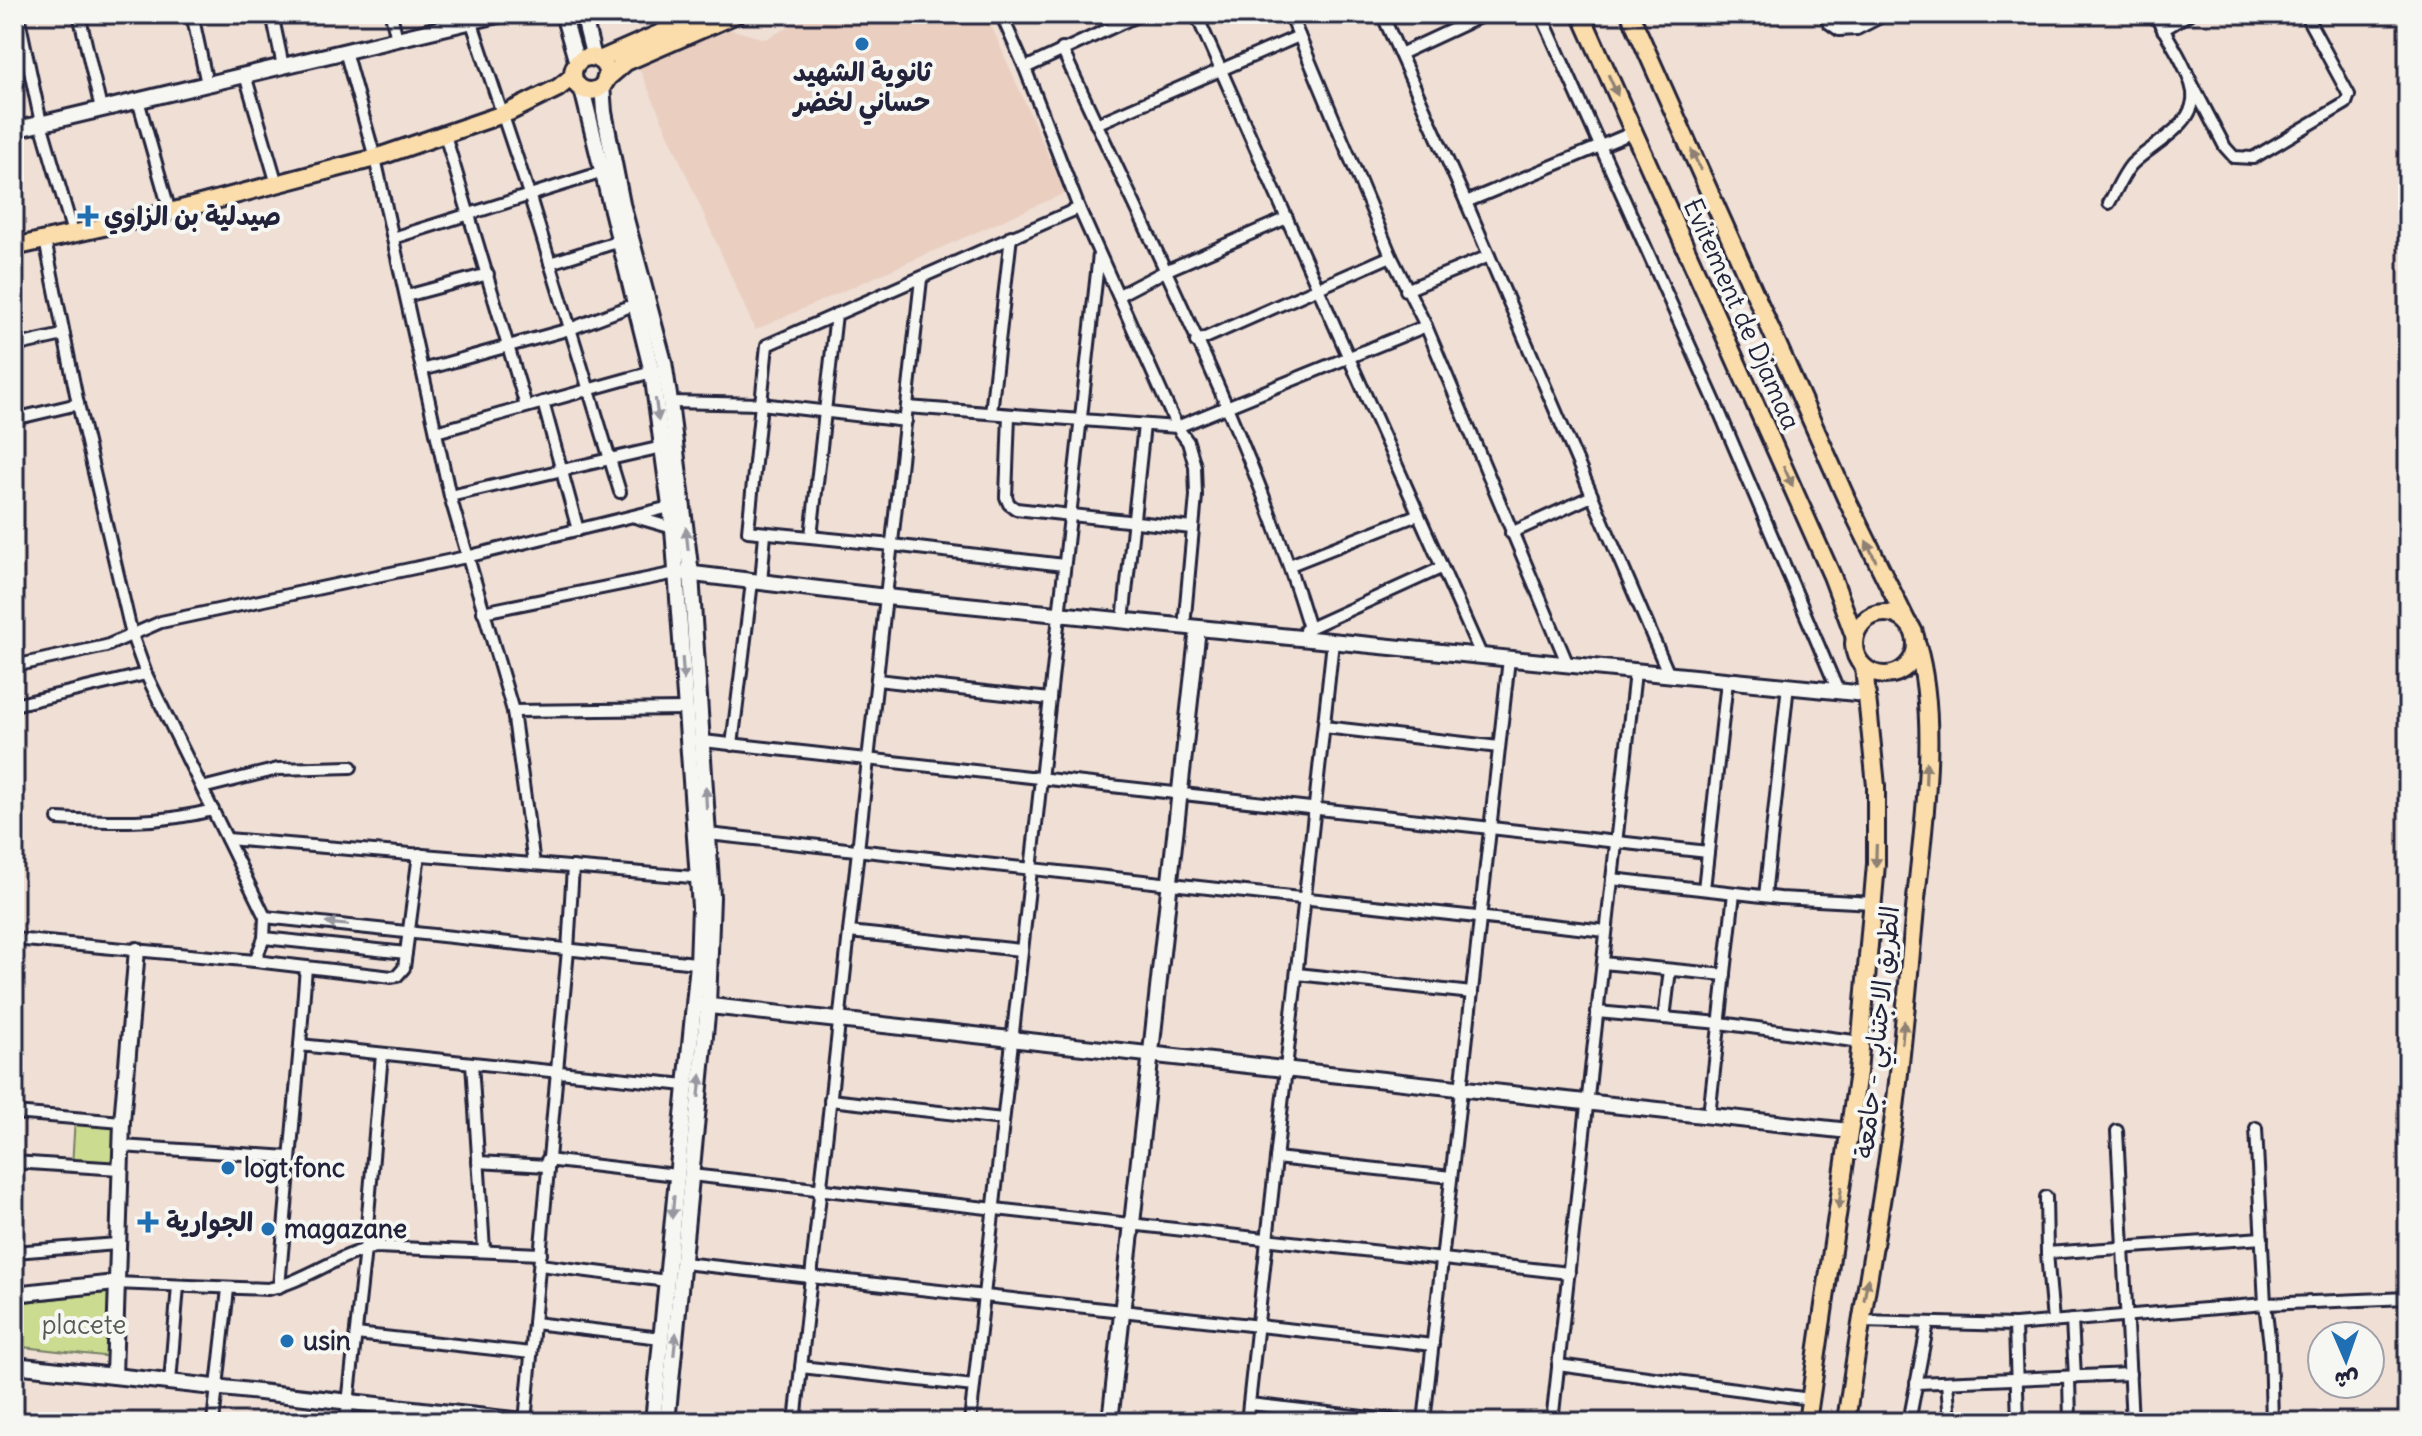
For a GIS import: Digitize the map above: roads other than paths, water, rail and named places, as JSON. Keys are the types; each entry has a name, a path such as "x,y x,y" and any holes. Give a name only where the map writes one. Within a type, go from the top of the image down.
{"main road":[{"path":"14,247 170,212 375,158 505,113 532,108 558,98 577,78 582,59 597,59 704,14"},
{"path":"577,78 591,91 626,62 737,14"},
{"name":"Evitement de Djamaa","path":"1581,14 1832,576 1854,635"},
{"name":"Evitement de Djamaa","path":"1630,14 1858,524 1906,620"},
{"path":"597,59 606,69 604,82"},
{"path":"1882,612 1906,620 1914,632 1917,645 1907,667 1885,675 1864,667 1856,658 1853,647 1854,635 1860,624 1870,615 1882,612"},
{"name":"الطريق الاجتنابي - جامعة","path":"1846,1422 1894,1116 1923,826 1926,692 1917,645"},
{"name":"الطريق الاجتنابي - جامعة","path":"1807,1422 1861,1042 1876,864 1876,786 1864,667"}],"street":[{"path":"18,14 41,123 73,233"},
{"path":"79,14 101,109"},
{"path":"192,14 207,84"},
{"path":"272,14 283,66"},
{"path":"391,14 397,39"},
{"path":"14,130 397,39 470,18 502,14"},
{"path":"563,14 652,372 662,447 677,506 673,528 684,573 686,709 704,878"},
{"path":"583,14 597,59"},
{"path":"1001,14 1079,208 1177,427 1188,442 1195,466 1191,627 1180,794 1110,1422"},
{"path":"1025,68 1141,14"},
{"path":"1196,14 1482,657"},
{"path":"1307,14 1291,17 1391,256 1426,326 1568,665"},
{"path":"1382,14 1669,675"},
{"path":"1400,54 1486,14"},
{"path":"1541,14 1716,404 1838,691"},
{"path":"1825,14 1829,23 1839,30 1857,29 1886,14"},
{"path":"2154,14 2225,147 2234,157 2253,158 2346,103 2349,95 2305,14"},
{"path":"2163,30 2189,14"},
{"path":"470,18 505,113 620,492"},
{"path":"1096,124 1299,36"},
{"path":"1062,49 1225,406 1290,565 1309,628"},
{"path":"345,51 375,158 450,496 513,711 534,864"},
{"path":"245,75 277,184"},
{"path":"2109,203 2131,166 2183,121 2194,94 2189,78"},
{"path":"604,82 604,112 622,204 664,362 670,402 677,506 703,741 708,834 700,907 704,964 691,1175 667,1422"},
{"path":"138,100 170,212"},
{"path":"1466,202 1634,132"},
{"path":"445,135 526,406"},
{"path":"393,238 603,172"},
{"path":"1064,565 748,531 767,345 1079,208"},
{"path":"1119,295 1165,271 1287,218"},
{"path":"991,413 1011,236"},
{"path":"45,240 78,404 132,635 146,674 265,917 264,938 255,961"},
{"path":"550,263 620,241"},
{"path":"970,1422 1099,254"},
{"path":"1196,342 1391,256"},
{"path":"1406,290 1489,256"},
{"path":"406,296 488,274"},
{"path":"795,1422 921,279"},
{"path":"422,370 570,329 636,304"},
{"path":"811,536 836,314"},
{"path":"907,407 1177,427 1426,326"},
{"path":"14,346 63,335"},
{"path":"436,432 652,372"},
{"path":"543,402 578,530"},
{"path":"670,402 761,404 906,421"},
{"path":"14,419 78,404"},
{"path":"1009,415 1006,486 1009,504 1016,509 1192,528"},
{"path":"1123,621 1144,425"},
{"path":"450,496 662,447"},
{"path":"1511,533 1592,496"},
{"path":"14,666 106,646 161,622 466,557 677,506"},
{"path":"1290,565 1417,515"},
{"path":"633,517 673,528"},
{"path":"732,745 765,534"},
{"path":"1289,637 1441,568"},
{"path":"483,612 684,573 886,597 1866,694"},
{"path":"1247,1422 1333,642"},
{"path":"1424,1422 1509,659"},
{"path":"1552,1422 1635,672"},
{"path":"14,705 146,674"},
{"path":"877,680 1050,699"},
{"path":"1704,889 1727,681"},
{"path":"1765,896 1788,685"},
{"path":"513,711 686,709"},
{"path":"1324,727 1499,747"},
{"path":"703,741 1708,852"},
{"path":"202,788 270,770 351,767"},
{"path":"58,819 152,821 178,819 213,810"},
{"path":"708,834 1606,931"},
{"path":"227,839 704,878"},
{"path":"14,939 392,977 402,973 419,854"},
{"path":"525,1422 573,867"},
{"path":"1612,879 1765,896 1873,903"},
{"path":"1709,1115 1734,893"},
{"path":"265,917 704,964"},
{"path":"849,932 1021,950"},
{"path":"264,938 406,953"},
{"path":"114,1376 122,1122 137,950"},
{"path":"1603,963 1725,975"},
{"path":"279,1287 306,967"},
{"path":"1664,1018 1670,970"},
{"path":"1297,974 1472,993"},
{"path":"701,1004 1849,1131"},
{"path":"653,1422 685,1085 701,1004"},
{"path":"1597,1012 1720,1023 1861,1042"},
{"path":"300,1045 685,1085"},
{"path":"346,1422 382,1054"},
{"path":"472,1063 484,1250"},
{"path":"830,1100 1003,1119"},
{"path":"14,1113 122,1122"},
{"path":"2256,1128 2272,1422"},
{"path":"2117,1131 2132,1422"},
{"path":"121,1146 289,1157"},
{"path":"1276,1158 1451,1177"},
{"path":"14,1162 120,1169"},
{"path":"478,1162 547,1163 676,1175"},
{"path":"691,1175 1569,1273"},
{"path":"2046,1197 2053,1321"},
{"path":"2047,1253 2262,1238"},
{"path":"14,1252 117,1244"},
{"path":"14,1294 115,1283 255,1290 279,1287 365,1249 387,1247 484,1250 667,1281"},
{"path":"683,1263 1433,1345"},
{"path":"170,1382 178,1286"},
{"path":"213,1422 228,1289"},
{"path":"1861,1321 2015,1325 2265,1304 2408,1298"},
{"path":"2070,1422 2072,1320"},
{"path":"534,1323 661,1338"},
{"path":"1909,1422 1928,1323"},
{"path":"2015,1325 2018,1422"},
{"path":"356,1334 531,1353"},
{"path":"14,1365 532,1422"},
{"path":"1558,1365 1810,1399"},
{"path":"801,1367 974,1386"},
{"path":"1916,1383 2130,1374"},
{"path":"1947,1382 1950,1422"},
{"path":"1249,1404 1407,1422"}],"place":[{"name":"ثانوية الشهيد حساني لخضر","path":"862,44"},
{"name":"صيدلية بن الزاوي","path":"88,216"},
{"name":"logt fonc","path":"228,1168"},
{"name":"الجوارية","path":"148,1222"},
{"name":"magazane","path":"268,1229"},
{"name":"usin","path":"287,1341"}],"park label":[{"name":"placete","path":"84,1325"}]}
